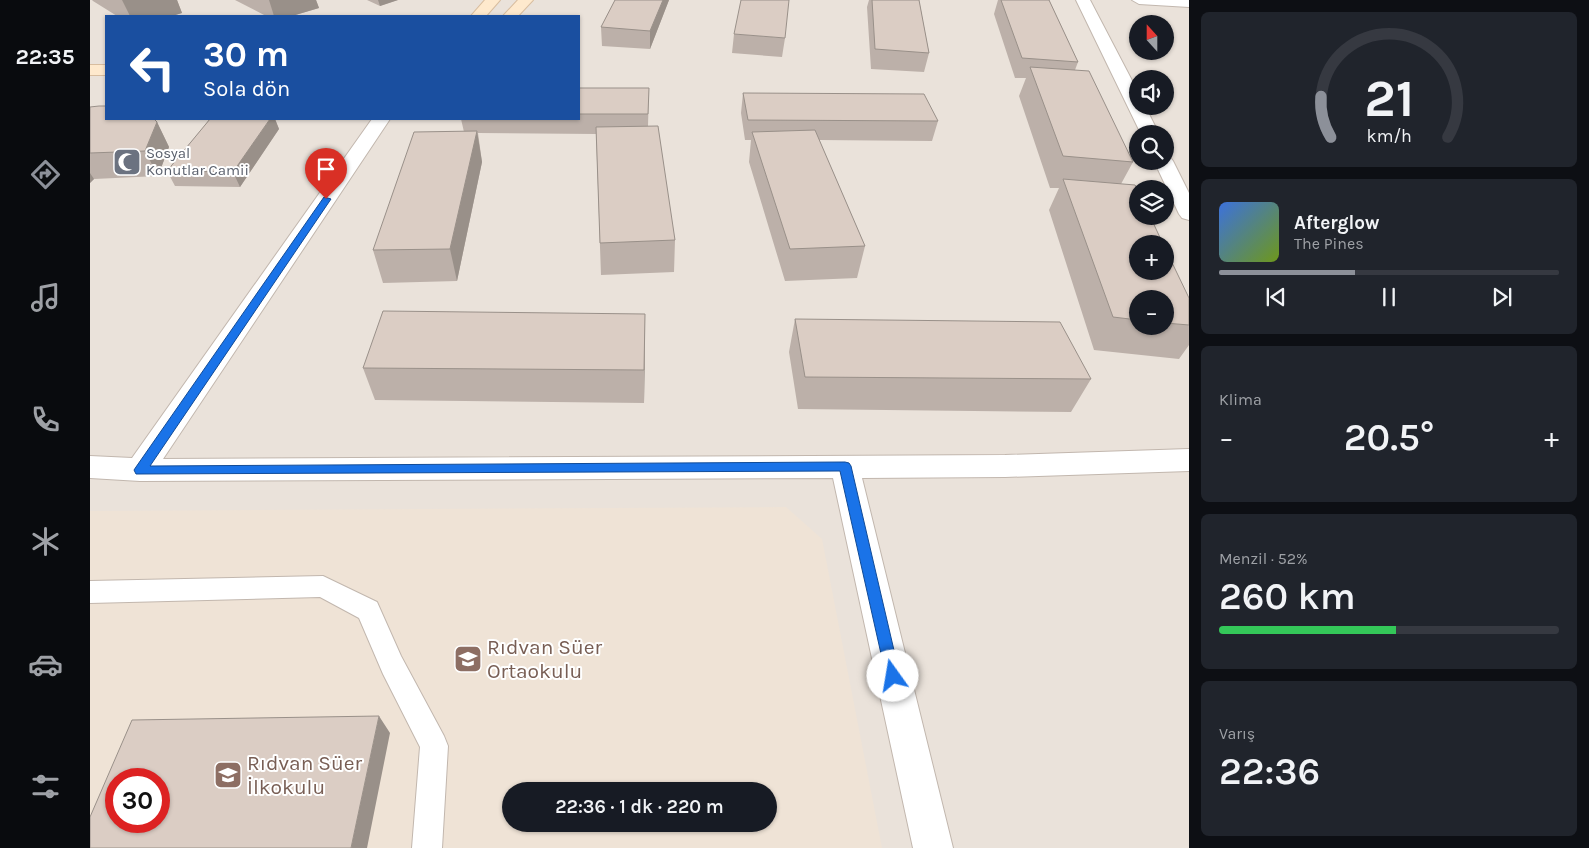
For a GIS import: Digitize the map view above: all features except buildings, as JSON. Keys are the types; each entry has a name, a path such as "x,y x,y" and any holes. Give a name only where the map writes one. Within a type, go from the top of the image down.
{"main road":[{"path":"479,15 493,0"},
{"path":"511,15 526,0"},
{"path":"90,70 105,70"},
{"path":"90,84 105,84"}],"street":[{"path":"1083,0 1146,125"},
{"path":"1139,0 1189,3"},
{"path":"140,470 380,120"},
{"path":"1167,170 1189,214"},
{"path":"90,467 140,470 1005,466 1189,460"},
{"path":"845,466 933,848"}],"lane":[{"path":"90,592 323,586 368,610 392,665 434,746 427,848"}],"shaded area":[{"path":"90,0 1189,0 1189,848 90,848"},
{"name":"Rıdvan Süer Ortaokulu","path":"786,507 822,539 882,848 90,848 90,511"}],"place":[{"name":"Sosyal Konutlar Camii","path":"127,162"},
{"name":"Rıdvan Süer Ortaokulu","path":"468,659"},
{"name":"Rıdvan Süer İlkokulu","path":"228,775"}],"route":[{"path":"326,199 140,470 845,466 893,676"}]}
